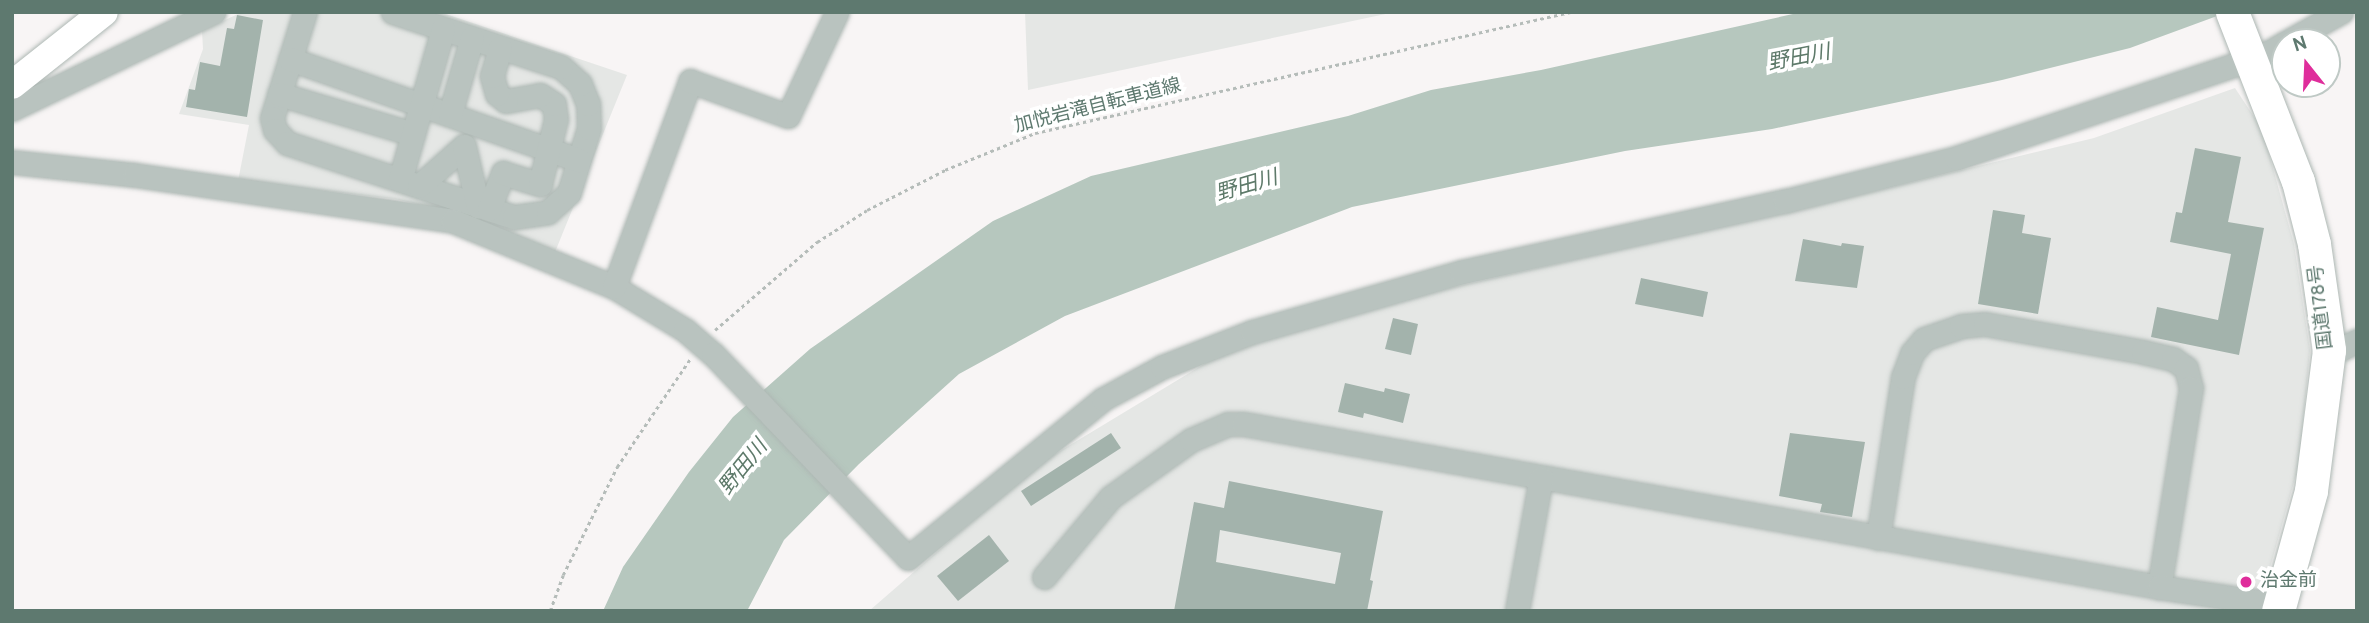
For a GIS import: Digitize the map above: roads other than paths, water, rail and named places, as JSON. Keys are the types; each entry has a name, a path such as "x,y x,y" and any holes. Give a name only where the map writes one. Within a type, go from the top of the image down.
{"highway":[{"name":"国道178号","path":"2232,12 2298,181 2343,345 2311,491 2279,608"}],"main road":[{"path":"12,85 88,17"}],"street":[{"path":"12,109 214,12"},
{"path":"304,12 272,118 275,130 287,143 514,217 548,212 569,192 589,128 589,104 580,84 561,67 393,12"},
{"path":"614,287 690,81 788,116 837,12"},
{"path":"2313,28 2341,12"},
{"path":"410,183 413,134 443,29"},
{"path":"450,114 472,38"},
{"path":"484,207 503,173 540,184 556,119 554,104 540,95 506,101 493,88 492,76 500,47"},
{"path":"12,162 189,183 453,221 614,287 707,348 908,558 1103,400 1162,367 1252,332 1461,272 1785,201 1956,158 2271,51"},
{"path":"290,59 579,160"},
{"path":"279,94 413,134"},
{"path":"410,183 464,146 484,207"},
{"path":"1878,538 1903,377 1912,353 1924,339 1961,326 1985,324 2143,352 2173,359 2186,368 2190,388 2159,587"},
{"path":"1044,577 1111,497 1191,440 1228,424 1244,424 2279,608"},
{"path":"1517,611 1541,478"}],"water":[{"name":"野田川","path":"1802,12 2228,12 2130,48 2002,80 1772,129 1625,151 1352,207 1065,316 959,374 859,464 784,540 747,611 603,611 623,567 689,472 733,417 810,349 993,221 1091,176 1348,116 1431,90 1541,70"}],"place":[{"name":"治金前","path":"2246,582"}]}
